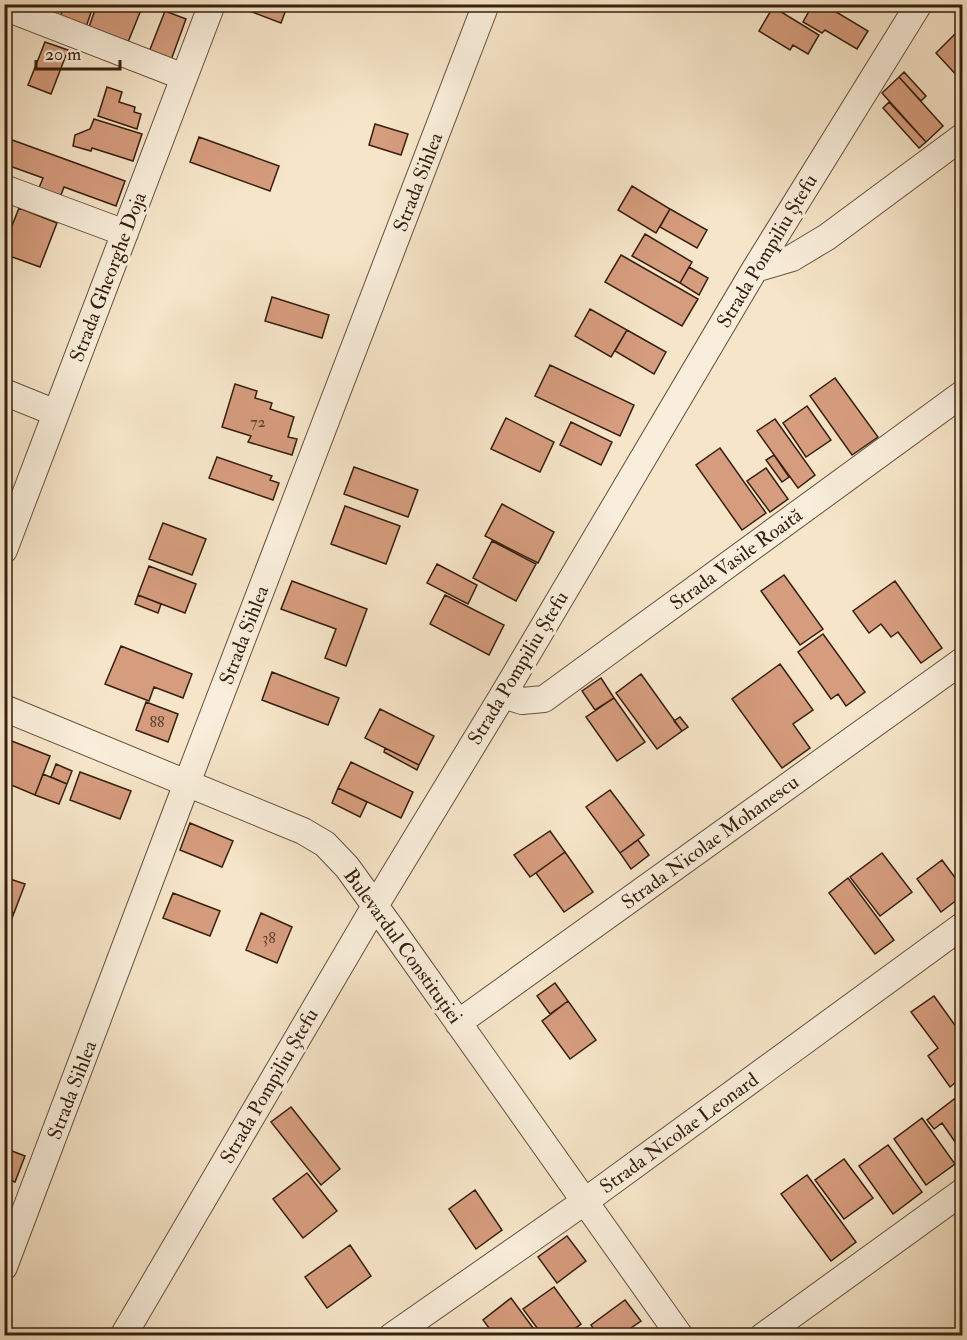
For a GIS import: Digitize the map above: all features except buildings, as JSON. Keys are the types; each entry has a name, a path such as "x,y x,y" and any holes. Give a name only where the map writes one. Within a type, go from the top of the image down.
{"street":[{"name":"Strada Gheorghe Doja","path":"4,550 212,4"},
{"name":"Strada Sihlea","path":"4,1267 486,4"},
{"name":"Strada Pompiliu Ștefu","path":"123,1335 375,906 755,269 919,4"},
{"path":"4,7 184,77"},
{"path":"755,269 792,258 827,237 963,137"},
{"path":"4,188 125,233"},
{"path":"4,392 56,413"},
{"name":"Strada Vasile Roaită","path":"502,695 522,701 544,699 963,394"},
{"name":"Strada Nicolae Mohanescu","path":"458,1023 963,661"},
{"name":"Bulevardul Constituției","path":"4,708 303,831 325,844 347,867 680,1335"},
{"name":"Strada Nicolae Leonard","path":"392,1335 584,1202 963,926"},
{"path":"763,1335 963,1192"}]}
